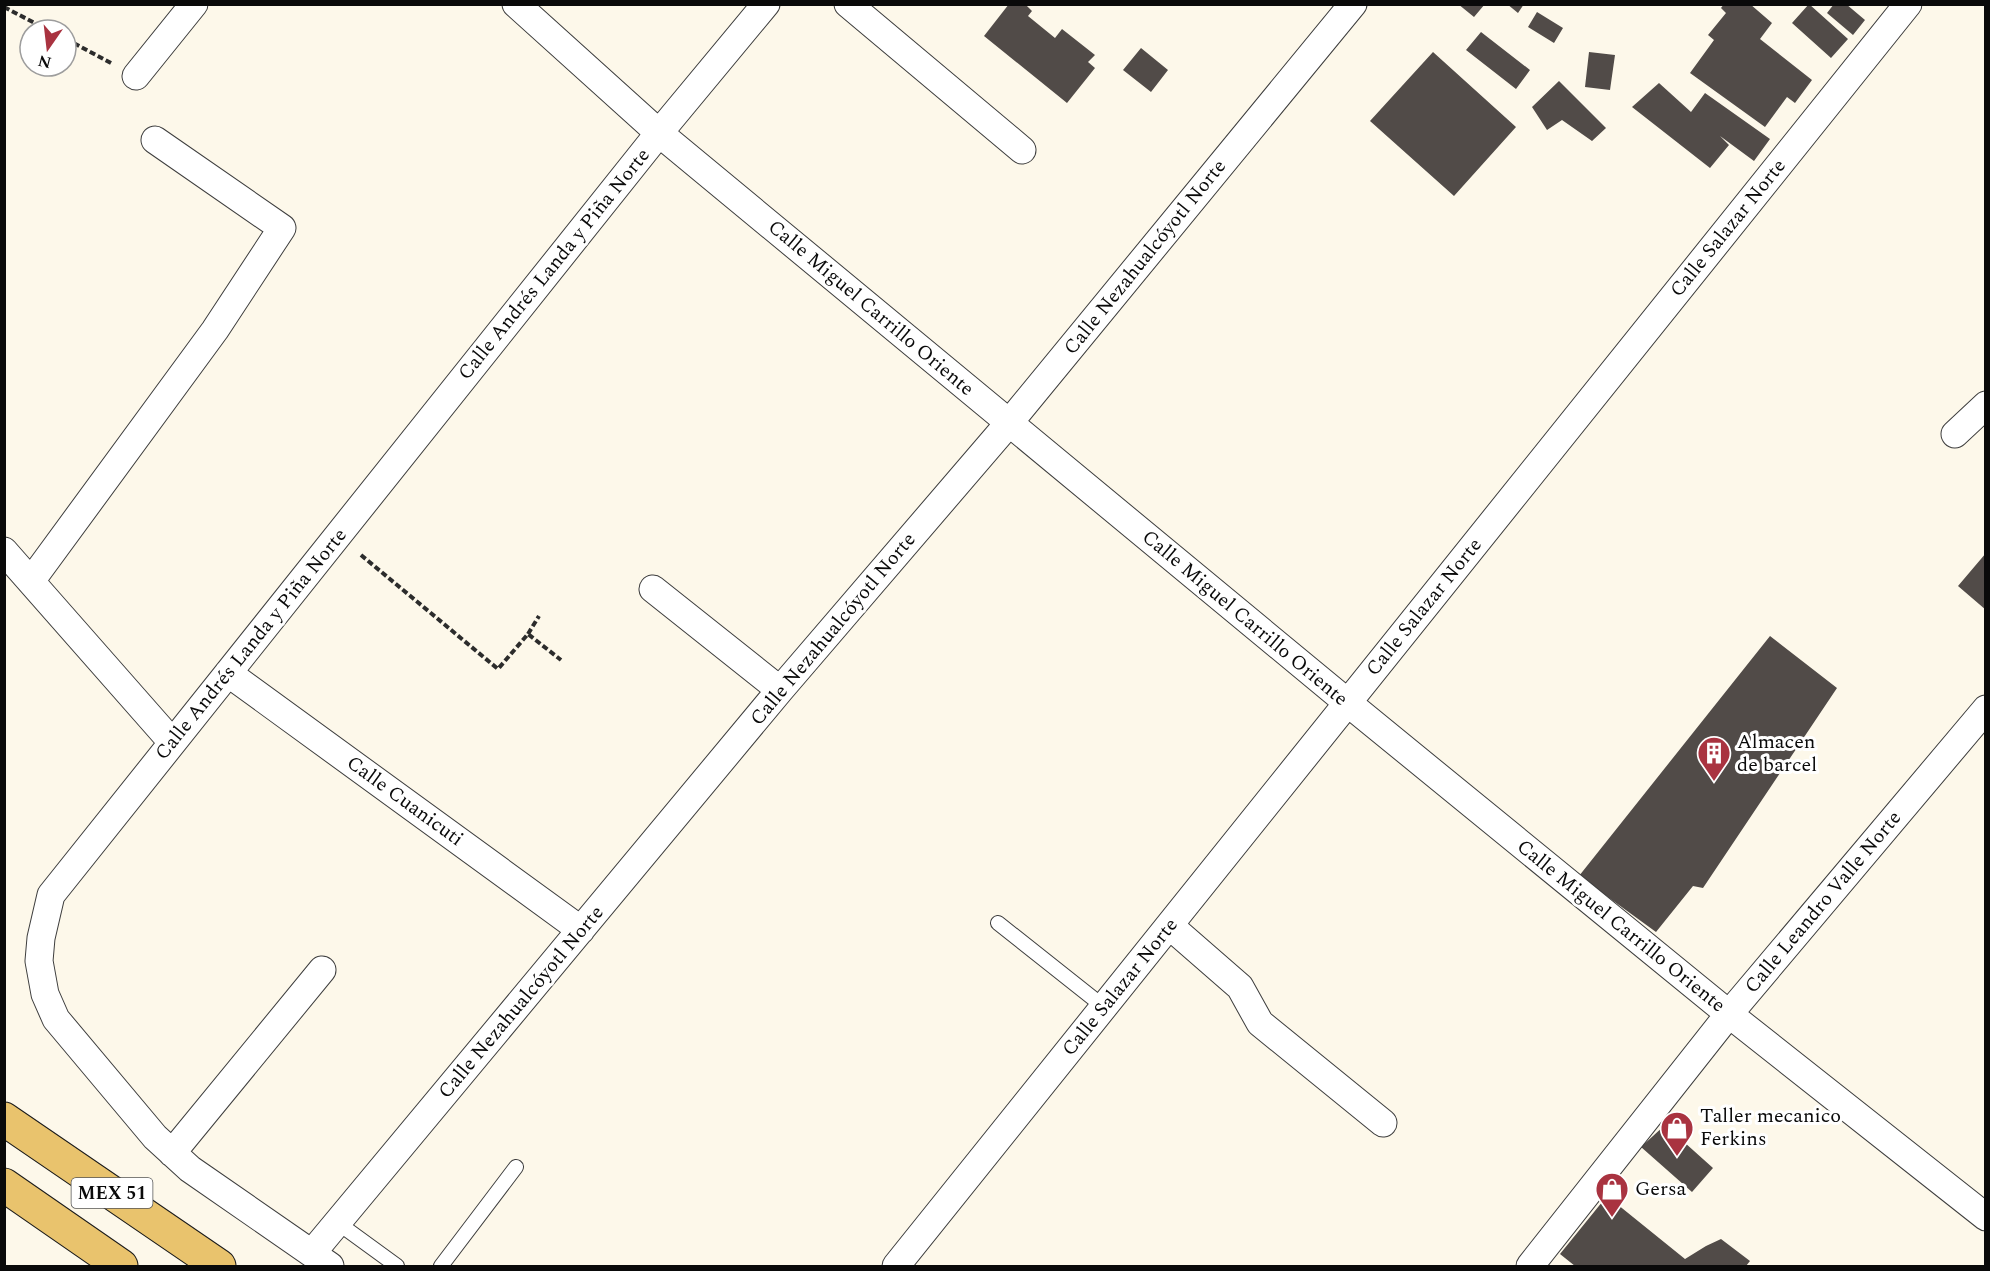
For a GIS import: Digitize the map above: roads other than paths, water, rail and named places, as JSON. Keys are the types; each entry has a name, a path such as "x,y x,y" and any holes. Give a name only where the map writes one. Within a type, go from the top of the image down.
{"main road":[{"name":"MEX 51","path":"4,1119 219,1266"},
{"name":"MEX 51","path":"4,1185 121,1266"}],"street":[{"path":"136,76 194,4"},
{"name":"Calle Miguel Carrillo Oriente","path":"516,4 659,133 1348,703 1729,1014 1986,1217"},
{"name":"Calle Andrés Landa y Piña Norte","path":"321,1260 190,1170 172,1154 155,1137 56,1019 45,994 39,961 41,938 51,895 659,133 766,4"},
{"path":"848,4 1022,150"},
{"name":"Calle Nezahualcóyotl Norte","path":"321,1260 338,1223 780,690 1009,423 1353,4"},
{"name":"Calle Salazar Norte","path":"896,1266 1908,4"},
{"path":"31,581 215,330 282,228 155,140"},
{"path":"1955,434 1986,405"},
{"path":"4,551 172,742"},
{"path":"653,589 780,690"},
{"name":"Calle Cuanicuti","path":"228,673 581,930"},
{"name":"Calle Leandro Valle Norte","path":"1530,1266 1729,1014 1986,709"},
{"path":"1170,926 1240,987 1260,1023 1383,1123"},
{"path":"172,1154 322,970"}],"lane":[{"path":"998,924 1104,1007"},
{"path":"441,1266 516,1167"},
{"path":"338,1223 397,1266"}],"place":[{"name":"Almacen de barcel","path":"1714,782"},
{"name":"Taller mecanico Ferkins","path":"1677,1157"},
{"name":"Gersa","path":"1612,1218"}]}
